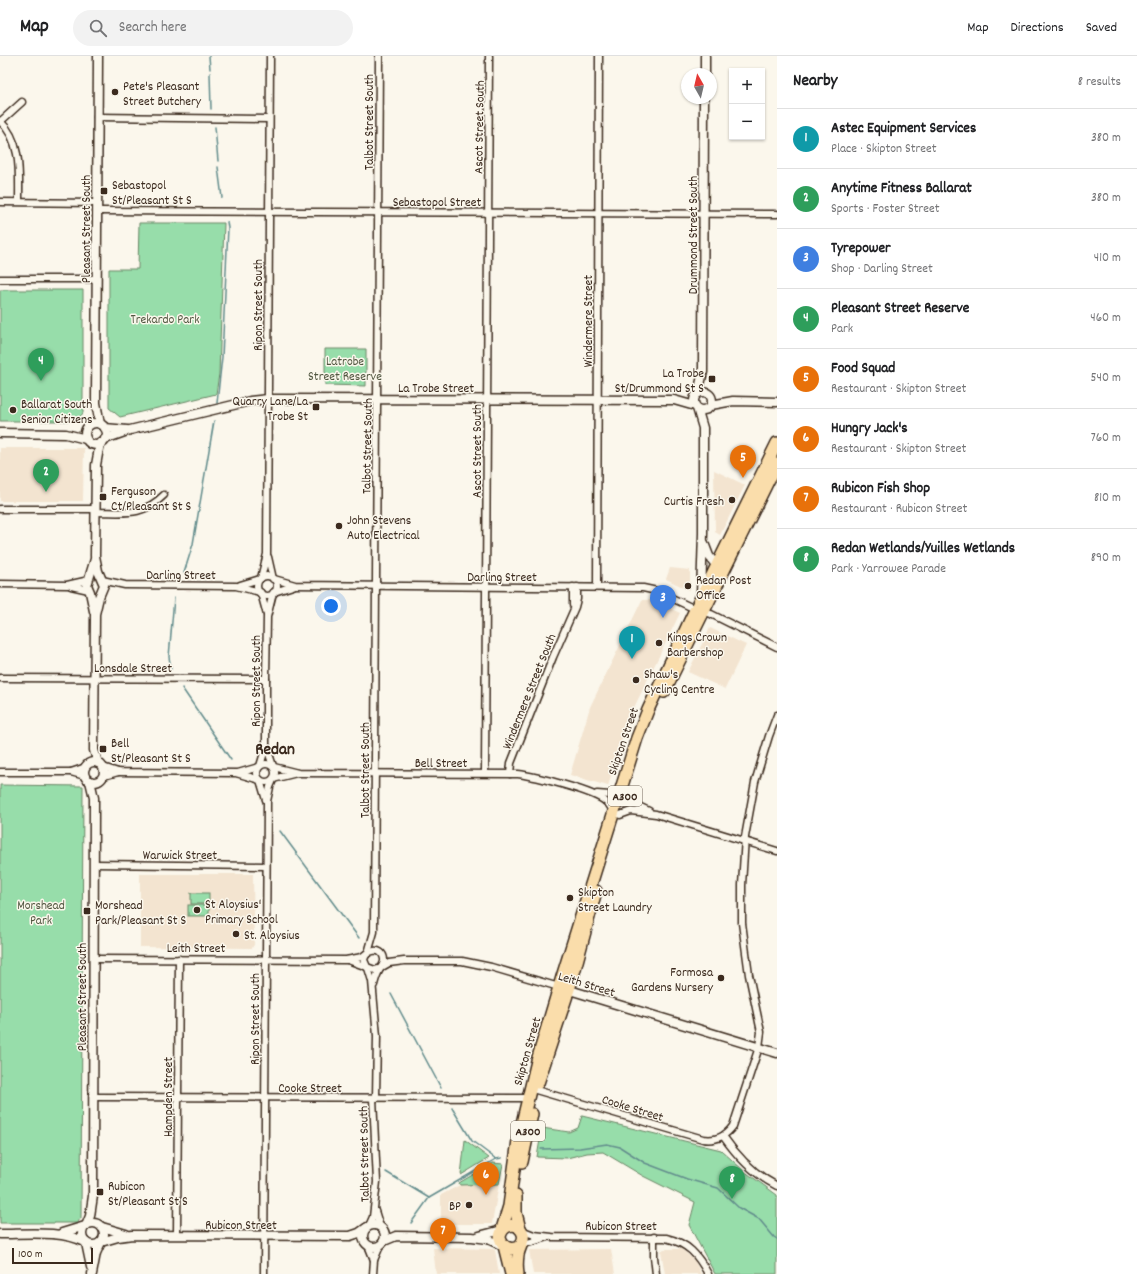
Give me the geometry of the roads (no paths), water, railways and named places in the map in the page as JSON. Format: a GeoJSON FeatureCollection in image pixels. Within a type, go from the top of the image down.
{"type":"FeatureCollection","features":[{"type":"Feature","properties":{"kind":"highway","name":"Skipton Street"},"geometry":{"type":"LineString","coordinates":[[502,1230],[509,1206],[518,1140],[527,1098],[596,894],[616,815],[643,721],[720,569],[777,443]]}},
{"type":"Feature","properties":{"kind":"highway","name":"Skipton Street"},"geometry":{"type":"LineString","coordinates":[[700,610],[701,598],[720,569],[777,463]]}},
{"type":"Feature","properties":{"kind":"highway","name":"Skipton Street"},"geometry":{"type":"LineString","coordinates":[[521,1230],[516,1213],[516,1194],[536,1090],[564,988]]}},
{"type":"Feature","properties":{"kind":"highway"},"geometry":{"type":"LineString","coordinates":[[502,1230],[511,1225],[521,1230]]}},
{"type":"Feature","properties":{"kind":"highway","name":"A300"},"geometry":{"type":"LineString","coordinates":[[502,1230],[500,1238],[504,1246],[510,1274]]}},
{"type":"Feature","properties":{"kind":"highway","name":"A300"},"geometry":{"type":"LineString","coordinates":[[518,1274],[517,1261],[520,1245],[523,1239],[521,1230]]}},
{"type":"Feature","properties":{"kind":"highway"},"geometry":{"type":"LineString","coordinates":[[504,1246],[511,1249],[520,1245]]}},
{"type":"Feature","properties":{"kind":"street","name":"Pleasant Street South"},"geometry":{"type":"LineString","coordinates":[[98,56],[96,403],[103,426]]}},
{"type":"Feature","properties":{"kind":"street","name":"Ripon Street South"},"geometry":{"type":"LineString","coordinates":[[260,579],[267,554],[270,56]]}},
{"type":"Feature","properties":{"kind":"street","name":"Talbot Street South"},"geometry":{"type":"LineString","coordinates":[[379,56],[374,932],[378,949],[381,953]]}},
{"type":"Feature","properties":{"kind":"street","name":"Ascot Street South"},"geometry":{"type":"LineString","coordinates":[[485,773],[489,56]]}},
{"type":"Feature","properties":{"kind":"street","name":"Windermere Street"},"geometry":{"type":"LineString","coordinates":[[597,587],[599,56]]}},
{"type":"Feature","properties":{"kind":"street"},"geometry":{"type":"LineString","coordinates":[[704,68],[705,56]]}},
{"type":"Feature","properties":{"kind":"street"},"geometry":{"type":"LineString","coordinates":[[19,202],[19,165],[16,148],[10,133],[1,121],[22,102]]}},
{"type":"Feature","properties":{"kind":"street","name":"Drummond Street South"},"geometry":{"type":"LineString","coordinates":[[697,394],[703,372],[704,104]]}},
{"type":"Feature","properties":{"kind":"street"},"geometry":{"type":"LineString","coordinates":[[97,117],[269,119]]}},
{"type":"Feature","properties":{"kind":"street","name":"Sebastopol Street"},"geometry":{"type":"LineString","coordinates":[[0,202],[97,207],[269,211],[777,214]]}},
{"type":"Feature","properties":{"kind":"street"},"geometry":{"type":"LineString","coordinates":[[0,279],[96,279]]}},
{"type":"Feature","properties":{"kind":"street","name":"Drummond Street South"},"geometry":{"type":"LineString","coordinates":[[703,372],[710,394]]}},
{"type":"Feature","properties":{"kind":"street"},"geometry":{"type":"LineString","coordinates":[[703,428],[694,400],[697,394],[704,391],[733,401]]}},
{"type":"Feature","properties":{"kind":"street","name":"La Trobe Street"},"geometry":{"type":"LineString","coordinates":[[103,441],[130,430],[244,402],[268,399],[674,400],[697,394]]}},
{"type":"Feature","properties":{"kind":"street"},"geometry":{"type":"LineString","coordinates":[[701,598],[703,533],[703,428],[713,400],[710,394]]}},
{"type":"Feature","properties":{"kind":"street","name":"La Trobe Street"},"geometry":{"type":"LineString","coordinates":[[674,400],[696,407]]}},
{"type":"Feature","properties":{"kind":"street"},"geometry":{"type":"LineString","coordinates":[[696,407],[704,410],[710,406],[733,401],[775,401]]}},
{"type":"Feature","properties":{"kind":"street","name":"Pleasant Street South"},"geometry":{"type":"LineString","coordinates":[[88,426],[96,403]]}},
{"type":"Feature","properties":{"kind":"street"},"geometry":{"type":"LineString","coordinates":[[66,434],[97,423],[103,426],[106,432],[96,465],[95,556],[87,585],[95,614],[94,750],[84,770],[87,779]]}},
{"type":"Feature","properties":{"kind":"street"},"geometry":{"type":"LineString","coordinates":[[88,426],[85,435],[96,465]]}},
{"type":"Feature","properties":{"kind":"street","name":"La Trobe Street"},"geometry":{"type":"LineString","coordinates":[[103,426],[130,430]]}},
{"type":"Feature","properties":{"kind":"street"},"geometry":{"type":"LineString","coordinates":[[0,433],[66,434],[94,444],[103,441]]}},
{"type":"Feature","properties":{"kind":"street"},"geometry":{"type":"LineString","coordinates":[[0,509],[139,511],[153,505],[164,495]]}},
{"type":"Feature","properties":{"kind":"street"},"geometry":{"type":"LineString","coordinates":[[703,533],[707,552],[720,569]]}},
{"type":"Feature","properties":{"kind":"street","name":"Ripon Street South"},"geometry":{"type":"LineString","coordinates":[[267,554],[274,579]]}},
{"type":"Feature","properties":{"kind":"street"},"geometry":{"type":"LineString","coordinates":[[95,556],[104,586],[95,614]]}},
{"type":"Feature","properties":{"kind":"street"},"geometry":{"type":"LineString","coordinates":[[267,576],[274,579],[276,585],[274,592],[267,595],[260,592],[257,586],[260,579],[267,576]]}},
{"type":"Feature","properties":{"kind":"street"},"geometry":{"type":"LineString","coordinates":[[0,584],[67,585],[89,580],[95,577],[102,579]]}},
{"type":"Feature","properties":{"kind":"street","name":"Darling Street"},"geometry":{"type":"LineString","coordinates":[[102,579],[124,585]]}},
{"type":"Feature","properties":{"kind":"street","name":"Darling Street"},"geometry":{"type":"LineString","coordinates":[[236,586],[260,579]]}},
{"type":"Feature","properties":{"kind":"street","name":"Darling Street"},"geometry":{"type":"LineString","coordinates":[[274,579],[295,585],[648,588],[700,610],[777,647]]}},
{"type":"Feature","properties":{"kind":"street"},"geometry":{"type":"LineString","coordinates":[[67,585],[96,594],[102,591]]}},
{"type":"Feature","properties":{"kind":"street","name":"Darling Street"},"geometry":{"type":"LineString","coordinates":[[102,591],[110,587],[124,585],[236,586],[260,592]]}},
{"type":"Feature","properties":{"kind":"street","name":"Darling Street"},"geometry":{"type":"LineString","coordinates":[[274,592],[295,585]]}},
{"type":"Feature","properties":{"kind":"street","name":"Windermere Street South"},"geometry":{"type":"LineString","coordinates":[[510,774],[511,763],[553,657],[576,605],[575,587]]}},
{"type":"Feature","properties":{"kind":"street","name":"Ripon Street South"},"geometry":{"type":"LineString","coordinates":[[260,592],[267,617]]}},
{"type":"Feature","properties":{"kind":"street","name":"Ripon Street South"},"geometry":{"type":"LineString","coordinates":[[260,766],[266,744],[267,617],[274,592]]}},
{"type":"Feature","properties":{"kind":"street","name":"Lonsdale Street"},"geometry":{"type":"LineString","coordinates":[[0,678],[266,679]]}},
{"type":"Feature","properties":{"kind":"street"},"geometry":{"type":"LineString","coordinates":[[777,716],[769,736],[755,782],[744,842],[742,923],[749,975],[761,1032],[759,1047],[735,1123],[723,1136],[748,1166],[777,1186]]}},
{"type":"Feature","properties":{"kind":"street","name":"Ripon Street South"},"geometry":{"type":"LineString","coordinates":[[266,744],[274,767]]}},
{"type":"Feature","properties":{"kind":"street"},"geometry":{"type":"LineString","coordinates":[[94,750],[101,765],[101,779]]}},
{"type":"Feature","properties":{"kind":"street"},"geometry":{"type":"LineString","coordinates":[[0,772],[71,772],[92,762],[118,772],[236,773],[267,782],[273,780],[276,772],[274,767],[267,764],[236,773]]}},
{"type":"Feature","properties":{"kind":"street"},"geometry":{"type":"LineString","coordinates":[[260,766],[257,773],[260,780]]}},
{"type":"Feature","properties":{"kind":"street","name":"Bell Street"},"geometry":{"type":"LineString","coordinates":[[274,767],[298,773],[510,774],[528,776],[582,791],[608,796],[624,791]]}},
{"type":"Feature","properties":{"kind":"street"},"geometry":{"type":"LineString","coordinates":[[71,772],[87,779],[101,779],[118,772]]}},
{"type":"Feature","properties":{"kind":"street","name":"Bell Street"},"geometry":{"type":"LineString","coordinates":[[273,780],[298,773]]}},
{"type":"Feature","properties":{"kind":"street","name":"Pleasant Street South"},"geometry":{"type":"LineString","coordinates":[[87,779],[94,798],[93,1196],[96,1215],[101,1227]]}},
{"type":"Feature","properties":{"kind":"street","name":"Pleasant Street South"},"geometry":{"type":"LineString","coordinates":[[94,798],[101,779]]}},
{"type":"Feature","properties":{"kind":"street","name":"Ripon Street South"},"geometry":{"type":"LineString","coordinates":[[260,780],[267,801]]}},
{"type":"Feature","properties":{"kind":"street","name":"Ripon Street South"},"geometry":{"type":"LineString","coordinates":[[264,1274],[267,801],[273,780]]}},
{"type":"Feature","properties":{"kind":"street","name":"Bell Street"},"geometry":{"type":"LineString","coordinates":[[582,791],[605,800],[616,815]]}},
{"type":"Feature","properties":{"kind":"street"},"geometry":{"type":"LineString","coordinates":[[624,791],[632,803],[656,814],[777,851]]}},
{"type":"Feature","properties":{"kind":"street"},"geometry":{"type":"LineString","coordinates":[[616,815],[631,811],[656,814]]}},
{"type":"Feature","properties":{"kind":"street","name":"Warwick Street"},"geometry":{"type":"LineString","coordinates":[[94,864],[266,866]]}},
{"type":"Feature","properties":{"kind":"street","name":"Talbot Street South"},"geometry":{"type":"LineString","coordinates":[[368,953],[374,932]]}},
{"type":"Feature","properties":{"kind":"street"},"geometry":{"type":"LineString","coordinates":[[374,950],[381,953],[384,960],[381,967],[375,970],[368,968],[364,960],[368,953],[374,950]]}},
{"type":"Feature","properties":{"kind":"street","name":"Leith Street"},"geometry":{"type":"LineString","coordinates":[[94,959],[346,960],[362,957],[368,953]]}},
{"type":"Feature","properties":{"kind":"street","name":"Leith Street"},"geometry":{"type":"LineString","coordinates":[[381,953],[404,961]]}},
{"type":"Feature","properties":{"kind":"street","name":"Hampden Street"},"geometry":{"type":"LineString","coordinates":[[177,1235],[179,959]]}},
{"type":"Feature","properties":{"kind":"street","name":"Leith Street"},"geometry":{"type":"LineString","coordinates":[[346,960],[368,968]]}},
{"type":"Feature","properties":{"kind":"street","name":"Leith Street"},"geometry":{"type":"LineString","coordinates":[[381,967],[389,963],[404,961],[468,962],[564,988],[777,1053]]}},
{"type":"Feature","properties":{"kind":"street","name":"Talbot Street South"},"geometry":{"type":"LineString","coordinates":[[373,991],[377,975],[381,967]]}},
{"type":"Feature","properties":{"kind":"street","name":"Talbot Street South"},"geometry":{"type":"LineString","coordinates":[[368,968],[372,981],[377,1043],[374,1129],[377,1175],[374,1210]]}},
{"type":"Feature","properties":{"kind":"street","name":"Cooke Street"},"geometry":{"type":"LineString","coordinates":[[536,1090],[703,1139],[713,1140],[723,1136]]}},
{"type":"Feature","properties":{"kind":"street","name":"Cooke Street"},"geometry":{"type":"LineString","coordinates":[[93,1096],[527,1098]]}},
{"type":"Feature","properties":{"kind":"street","name":"Pleasant Street South"},"geometry":{"type":"LineString","coordinates":[[85,1226],[90,1213],[93,1196]]}},
{"type":"Feature","properties":{"kind":"street"},"geometry":{"type":"LineString","coordinates":[[374,1210],[373,1217],[363,1236],[374,1260]]}},
{"type":"Feature","properties":{"kind":"street"},"geometry":{"type":"LineString","coordinates":[[374,1210],[385,1235],[374,1260],[374,1274]]}},
{"type":"Feature","properties":{"kind":"street"},"geometry":{"type":"LineString","coordinates":[[54,1235],[71,1232],[85,1226],[93,1223],[101,1227],[104,1234],[96,1253],[92,1274],[86,1243],[82,1234],[85,1226]]}},
{"type":"Feature","properties":{"kind":"street"},"geometry":{"type":"LineString","coordinates":[[367,1227],[374,1225],[396,1236]]}},
{"type":"Feature","properties":{"kind":"street","name":"Rubicon Street"},"geometry":{"type":"LineString","coordinates":[[101,1227],[118,1233],[132,1235],[264,1236],[350,1236],[359,1233],[367,1227]]}},
{"type":"Feature","properties":{"kind":"street"},"geometry":{"type":"LineString","coordinates":[[472,1237],[502,1230]]}},
{"type":"Feature","properties":{"kind":"street","name":"Rubicon Street"},"geometry":{"type":"LineString","coordinates":[[521,1230],[534,1235],[552,1237],[654,1237],[674,1240],[687,1246],[700,1260],[708,1274]]}},
{"type":"Feature","properties":{"kind":"street"},"geometry":{"type":"LineString","coordinates":[[0,1234],[70,1236],[94,1245],[101,1242]]}},
{"type":"Feature","properties":{"kind":"street","name":"Rubicon Street"},"geometry":{"type":"LineString","coordinates":[[101,1242],[132,1235]]}},
{"type":"Feature","properties":{"kind":"street","name":"Rubicon Street"},"geometry":{"type":"LineString","coordinates":[[350,1236],[366,1244]]}},
{"type":"Feature","properties":{"kind":"street"},"geometry":{"type":"LineString","coordinates":[[366,1244],[374,1247],[396,1236],[472,1237],[488,1239],[504,1246]]}},
{"type":"Feature","properties":{"kind":"street","name":"Rubicon Street"},"geometry":{"type":"LineString","coordinates":[[520,1245],[533,1240],[552,1237]]}},
{"type":"Feature","properties":{"kind":"street"},"geometry":{"type":"LineString","coordinates":[[654,1237],[656,1274]]}},
{"type":"Feature","properties":{"kind":"waterway"},"geometry":{"type":"LineString","coordinates":[[209,56],[210,69]]}},
{"type":"Feature","properties":{"kind":"waterway"},"geometry":{"type":"LineString","coordinates":[[210,73],[211,109]]}},
{"type":"Feature","properties":{"kind":"waterway"},"geometry":{"type":"LineString","coordinates":[[215,127],[218,161]]}},
{"type":"Feature","properties":{"kind":"waterway"},"geometry":{"type":"LineString","coordinates":[[218,167],[222,198]]}},
{"type":"Feature","properties":{"kind":"waterway"},"geometry":{"type":"LineString","coordinates":[[217,403],[222,357],[228,228],[227,222]]}},
{"type":"Feature","properties":{"kind":"waterway"},"geometry":{"type":"LineString","coordinates":[[184,573],[193,544],[214,421]]}},
{"type":"Feature","properties":{"kind":"waterway"},"geometry":{"type":"LineString","coordinates":[[171,669],[169,657],[174,598]]}},
{"type":"Feature","properties":{"kind":"waterway"},"geometry":{"type":"LineString","coordinates":[[182,688],[231,760]]}},
{"type":"Feature","properties":{"kind":"waterway"},"geometry":{"type":"LineString","coordinates":[[280,831],[359,938]]}},
{"type":"Feature","properties":{"kind":"waterway"},"geometry":{"type":"LineString","coordinates":[[391,994],[441,1088]]}},
{"type":"Feature","properties":{"kind":"waterway"},"geometry":{"type":"LineString","coordinates":[[452,1108],[472,1141],[496,1159],[502,1158]]}},
{"type":"Feature","properties":{"kind":"waterway"},"geometry":{"type":"LineString","coordinates":[[541,1149],[580,1148],[607,1144],[620,1147],[645,1163],[687,1179],[718,1188],[739,1208],[759,1219],[777,1239]]}},
{"type":"Feature","properties":{"kind":"waterway"},"geometry":{"type":"LineString","coordinates":[[411,1223],[429,1198],[496,1159]]}},
{"type":"Feature","properties":{"kind":"waterway"},"geometry":{"type":"LineString","coordinates":[[386,1172],[429,1198]]}},
{"type":"Feature","properties":{"kind":"place","name":"Pete's Pleasant Street Butchery"},"geometry":{"type":"Point","coordinates":[115,92]}},
{"type":"Feature","properties":{"kind":"place","name":"Sebastopol St/Pleasant St S"},"geometry":{"type":"Point","coordinates":[104,191]}},
{"type":"Feature","properties":{"kind":"place","name":"La Trobe St/Drummond St S"},"geometry":{"type":"Point","coordinates":[712,379]}},
{"type":"Feature","properties":{"kind":"place","name":"Pleasant Street Reserve"},"geometry":{"type":"Point","coordinates":[41,381]}},
{"type":"Feature","properties":{"kind":"place","name":"Quarry Lane/La Trobe St"},"geometry":{"type":"Point","coordinates":[316,407]}},
{"type":"Feature","properties":{"kind":"place","name":"Ballarat South Senior Citizens"},"geometry":{"type":"Point","coordinates":[13,410]}},
{"type":"Feature","properties":{"kind":"place","name":"Food Squad"},"geometry":{"type":"Point","coordinates":[743,478]}},
{"type":"Feature","properties":{"kind":"place","name":"Anytime Fitness Ballarat"},"geometry":{"type":"Point","coordinates":[46,492]}},
{"type":"Feature","properties":{"kind":"place","name":"Ferguson Ct/Pleasant St S"},"geometry":{"type":"Point","coordinates":[103,497]}},
{"type":"Feature","properties":{"kind":"place","name":"Curtis Fresh"},"geometry":{"type":"Point","coordinates":[732,500]}},
{"type":"Feature","properties":{"kind":"place","name":"John Stevens Auto Electrical"},"geometry":{"type":"Point","coordinates":[339,526]}},
{"type":"Feature","properties":{"kind":"place","name":"Redan Post Office"},"geometry":{"type":"Point","coordinates":[688,586]}},
{"type":"Feature","properties":{"kind":"place","name":"Tyrepower"},"geometry":{"type":"Point","coordinates":[663,618]}},
{"type":"Feature","properties":{"kind":"place","name":"Kings Crown Barbershop"},"geometry":{"type":"Point","coordinates":[659,643]}},
{"type":"Feature","properties":{"kind":"place","name":"Astec Equipment Services"},"geometry":{"type":"Point","coordinates":[632,659]}},
{"type":"Feature","properties":{"kind":"place","name":"Shaw's Cycling Centre"},"geometry":{"type":"Point","coordinates":[636,680]}},
{"type":"Feature","properties":{"kind":"place","name":"Bell St/Pleasant St S"},"geometry":{"type":"Point","coordinates":[103,749]}},
{"type":"Feature","properties":{"kind":"place","name":"Skipton Street Laundry"},"geometry":{"type":"Point","coordinates":[570,898]}},
{"type":"Feature","properties":{"kind":"place","name":"St Aloysius' Primary School"},"geometry":{"type":"Point","coordinates":[197,910]}},
{"type":"Feature","properties":{"kind":"place","name":"Morshead Park/Pleasant St S"},"geometry":{"type":"Point","coordinates":[87,911]}},
{"type":"Feature","properties":{"kind":"place","name":"St. Aloysius"},"geometry":{"type":"Point","coordinates":[236,934]}},
{"type":"Feature","properties":{"kind":"place","name":"Formosa Gardens Nursery"},"geometry":{"type":"Point","coordinates":[721,978]}},
{"type":"Feature","properties":{"kind":"place","name":"Rubicon St/Pleasant St S"},"geometry":{"type":"Point","coordinates":[100,1192]}},
{"type":"Feature","properties":{"kind":"place","name":"Hungry Jack's"},"geometry":{"type":"Point","coordinates":[486,1195]}},
{"type":"Feature","properties":{"kind":"place","name":"Redan Wetlands/Yuilles Wetlands"},"geometry":{"type":"Point","coordinates":[732,1199]}},
{"type":"Feature","properties":{"kind":"place","name":"BP"},"geometry":{"type":"Point","coordinates":[469,1205]}},
{"type":"Feature","properties":{"kind":"place","name":"Rubicon Fish Shop"},"geometry":{"type":"Point","coordinates":[443,1251]}},
{"type":"Feature","properties":{"kind":"district","name":"Redan"},"geometry":{"type":"Point","coordinates":[275,748]}},
{"type":"Feature","properties":{"kind":"park label","name":"Trekardo Park"},"geometry":{"type":"Point","coordinates":[165,318]}},
{"type":"Feature","properties":{"kind":"park label","name":"Latrobe Street Reserve"},"geometry":{"type":"Point","coordinates":[345,368]}},
{"type":"Feature","properties":{"kind":"park label","name":"Morshead Park"},"geometry":{"type":"Point","coordinates":[41,912]}}]}
